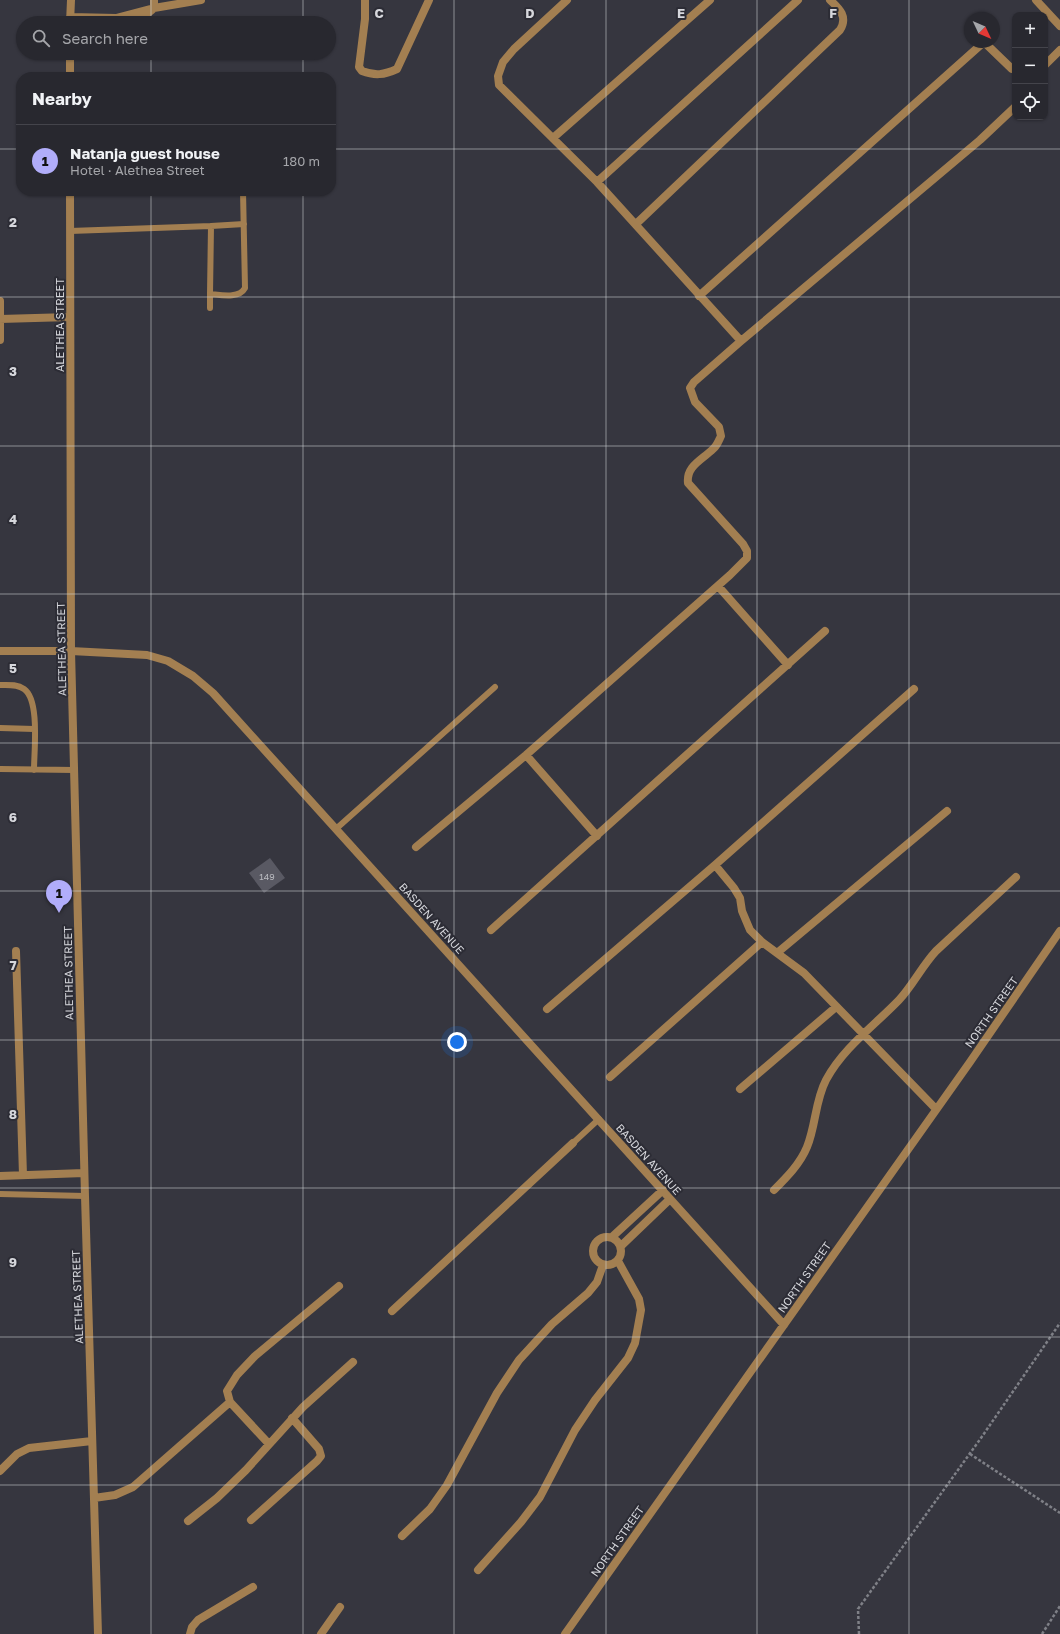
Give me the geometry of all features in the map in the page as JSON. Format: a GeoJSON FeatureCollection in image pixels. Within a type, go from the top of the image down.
{"type":"FeatureCollection","features":[{"type":"Feature","properties":{"kind":"street"},"geometry":{"type":"LineString","coordinates":[[70,0],[70,16]]}},
{"type":"Feature","properties":{"kind":"street"},"geometry":{"type":"LineString","coordinates":[[121,16],[154,4],[201,0]]}},
{"type":"Feature","properties":{"kind":"street"},"geometry":{"type":"LineString","coordinates":[[365,0],[365,19],[359,67],[362,71],[377,75],[386,74],[397,69],[429,0]]}},
{"type":"Feature","properties":{"kind":"street"},"geometry":{"type":"LineString","coordinates":[[567,0],[514,49],[503,62],[498,76],[499,85],[597,182],[740,341]]}},
{"type":"Feature","properties":{"kind":"street"},"geometry":{"type":"LineString","coordinates":[[553,138],[710,0]]}},
{"type":"Feature","properties":{"kind":"street"},"geometry":{"type":"LineString","coordinates":[[597,182],[798,0]]}},
{"type":"Feature","properties":{"kind":"street"},"geometry":{"type":"LineString","coordinates":[[636,224],[840,30],[844,22],[844,18],[839,8],[830,0]]}},
{"type":"Feature","properties":{"kind":"street"},"geometry":{"type":"LineString","coordinates":[[1036,0],[1060,26]]}},
{"type":"Feature","properties":{"kind":"street"},"geometry":{"type":"LineString","coordinates":[[143,16],[154,4]]}},
{"type":"Feature","properties":{"kind":"street"},"geometry":{"type":"LineString","coordinates":[[699,296],[984,42],[1012,69]]}},
{"type":"Feature","properties":{"kind":"street"},"geometry":{"type":"LineString","coordinates":[[1048,61],[1060,50]]}},
{"type":"Feature","properties":{"kind":"street"},"geometry":{"type":"LineString","coordinates":[[70,60],[70,72]]}},
{"type":"Feature","properties":{"kind":"street"},"geometry":{"type":"LineString","coordinates":[[416,847],[526,755],[718,586],[747,558],[747,551],[744,544],[688,482],[687,475],[691,468],[714,448],[721,436],[719,427],[695,402],[690,388],[694,382],[740,341],[980,140],[1012,110]]}},
{"type":"Feature","properties":{"kind":"street","name":"ALETHEA STREET"},"geometry":{"type":"LineString","coordinates":[[70,196],[71,651],[84,1173],[98,1634]]}},
{"type":"Feature","properties":{"kind":"street"},"geometry":{"type":"LineString","coordinates":[[0,301],[0,340]]}},
{"type":"Feature","properties":{"kind":"street"},"geometry":{"type":"LineString","coordinates":[[0,319],[70,316]]}},
{"type":"Feature","properties":{"kind":"street"},"geometry":{"type":"LineString","coordinates":[[718,586],[788,665]]}},
{"type":"Feature","properties":{"kind":"street"},"geometry":{"type":"LineString","coordinates":[[491,930],[826,631]]}},
{"type":"Feature","properties":{"kind":"street","name":"BASDEN AVENUE"},"geometry":{"type":"LineString","coordinates":[[0,651],[71,651],[147,655],[168,661],[193,676],[213,693],[337,828],[784,1325]]}},
{"type":"Feature","properties":{"kind":"street"},"geometry":{"type":"LineString","coordinates":[[547,1009],[715,865],[914,689]]}},
{"type":"Feature","properties":{"kind":"street"},"geometry":{"type":"LineString","coordinates":[[526,755],[597,836]]}},
{"type":"Feature","properties":{"kind":"street"},"geometry":{"type":"LineString","coordinates":[[777,953],[947,811]]}},
{"type":"Feature","properties":{"kind":"street"},"geometry":{"type":"LineString","coordinates":[[715,865],[734,888],[740,898],[742,911],[750,930],[762,942],[804,973],[936,1109]]}},
{"type":"Feature","properties":{"kind":"street"},"geometry":{"type":"LineString","coordinates":[[774,1190],[800,1161],[807,1146],[819,1097],[825,1081],[843,1056],[906,993],[936,951],[1016,877]]}},
{"type":"Feature","properties":{"kind":"street","name":"NORTH STREET"},"geometry":{"type":"LineString","coordinates":[[565,1634],[1060,931]]}},
{"type":"Feature","properties":{"kind":"street"},"geometry":{"type":"LineString","coordinates":[[610,1077],[762,942]]}},
{"type":"Feature","properties":{"kind":"street"},"geometry":{"type":"LineString","coordinates":[[16,951],[23,1175]]}},
{"type":"Feature","properties":{"kind":"street"},"geometry":{"type":"LineString","coordinates":[[740,1089],[836,1006]]}},
{"type":"Feature","properties":{"kind":"street"},"geometry":{"type":"LineString","coordinates":[[392,1311],[573,1144]]}},
{"type":"Feature","properties":{"kind":"street"},"geometry":{"type":"LineString","coordinates":[[0,1176],[84,1173]]}},
{"type":"Feature","properties":{"kind":"street"},"geometry":{"type":"LineString","coordinates":[[612,1237],[663,1190]]}},
{"type":"Feature","properties":{"kind":"street"},"geometry":{"type":"LineString","coordinates":[[620,1246],[670,1199]]}},
{"type":"Feature","properties":{"kind":"street"},"geometry":{"type":"LineString","coordinates":[[603,1237],[612,1237],[620,1246],[621,1254],[618,1261],[611,1265],[603,1265],[597,1261],[593,1255],[593,1247],[597,1241],[603,1237]]}},
{"type":"Feature","properties":{"kind":"street"},"geometry":{"type":"LineString","coordinates":[[478,1570],[522,1522],[540,1498],[575,1430],[628,1358],[635,1343],[641,1310],[639,1299],[618,1261]]}},
{"type":"Feature","properties":{"kind":"street"},"geometry":{"type":"LineString","coordinates":[[402,1536],[430,1509],[447,1485],[497,1393],[519,1360],[552,1324],[588,1293],[597,1282],[603,1265]]}},
{"type":"Feature","properties":{"kind":"street"},"geometry":{"type":"LineString","coordinates":[[269,1444],[230,1402],[227,1391],[237,1375],[255,1356],[339,1286]]}},
{"type":"Feature","properties":{"kind":"street"},"geometry":{"type":"LineString","coordinates":[[188,1521],[217,1498],[246,1470],[303,1406],[353,1362]]}},
{"type":"Feature","properties":{"kind":"street"},"geometry":{"type":"LineString","coordinates":[[94,1498],[116,1495],[133,1487],[230,1402]]}},
{"type":"Feature","properties":{"kind":"street"},"geometry":{"type":"LineString","coordinates":[[251,1520],[321,1456],[319,1449],[292,1418]]}},
{"type":"Feature","properties":{"kind":"street"},"geometry":{"type":"LineString","coordinates":[[0,1471],[17,1454],[29,1448],[92,1441]]}},
{"type":"Feature","properties":{"kind":"street"},"geometry":{"type":"LineString","coordinates":[[190,1634],[192,1627],[198,1620],[253,1587]]}},
{"type":"Feature","properties":{"kind":"street"},"geometry":{"type":"LineString","coordinates":[[321,1634],[340,1607]]}},
{"type":"Feature","properties":{"kind":"lane"},"geometry":{"type":"LineString","coordinates":[[210,294],[238,295],[243,292],[245,288],[244,196]]}},
{"type":"Feature","properties":{"kind":"lane"},"geometry":{"type":"LineString","coordinates":[[70,231],[244,224]]}},
{"type":"Feature","properties":{"kind":"lane"},"geometry":{"type":"LineString","coordinates":[[210,308],[211,226]]}},
{"type":"Feature","properties":{"kind":"lane"},"geometry":{"type":"LineString","coordinates":[[0,685],[20,686],[29,694],[32,701],[34,770]]}},
{"type":"Feature","properties":{"kind":"lane"},"geometry":{"type":"LineString","coordinates":[[337,828],[494,687]]}},
{"type":"Feature","properties":{"kind":"lane"},"geometry":{"type":"LineString","coordinates":[[0,728],[34,729]]}},
{"type":"Feature","properties":{"kind":"lane"},"geometry":{"type":"LineString","coordinates":[[0,769],[74,770]]}},
{"type":"Feature","properties":{"kind":"lane"},"geometry":{"type":"LineString","coordinates":[[573,1144],[599,1119]]}},
{"type":"Feature","properties":{"kind":"lane"},"geometry":{"type":"LineString","coordinates":[[0,1194],[85,1196]]}},
{"type":"Feature","properties":{"kind":"path"},"geometry":{"type":"LineString","coordinates":[[859,1634],[858,1609],[970,1454],[1060,1323]]}},
{"type":"Feature","properties":{"kind":"path"},"geometry":{"type":"LineString","coordinates":[[970,1454],[1060,1513]]}},
{"type":"Feature","properties":{"kind":"path"},"geometry":{"type":"LineString","coordinates":[[1042,1634],[1060,1606]]}},
{"type":"Feature","properties":{"kind":"building"},"geometry":{"type":"Polygon","coordinates":[[[270,858],[285,878],[264,893],[249,873],[270,858]]]}},
{"type":"Feature","properties":{"kind":"place","name":"Natanja guest house"},"geometry":{"type":"Point","coordinates":[59,913]}}]}
